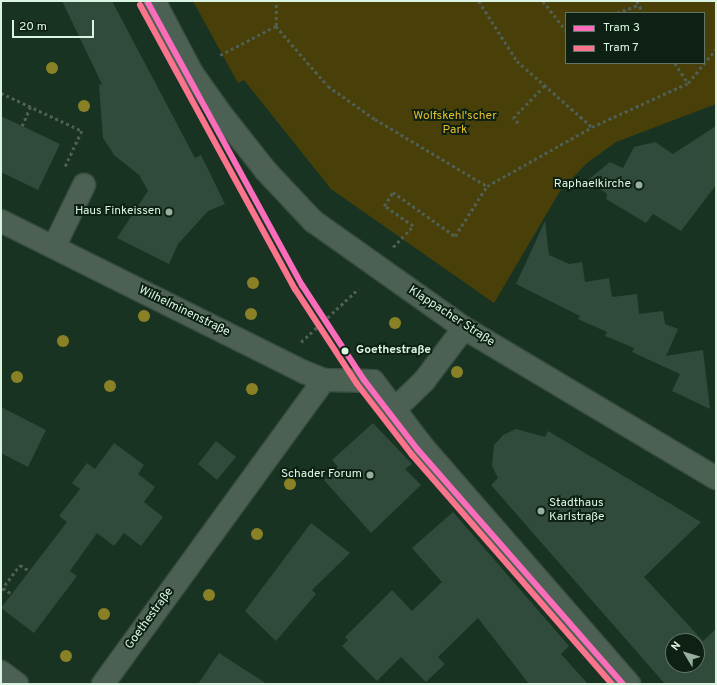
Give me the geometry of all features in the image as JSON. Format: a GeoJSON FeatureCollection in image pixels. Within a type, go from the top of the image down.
{"type":"FeatureCollection","features":[{"type":"Feature","properties":{"kind":"street","name":"Klappacher Straße"},"geometry":{"type":"LineString","coordinates":[[154,1],[192,73],[221,114],[266,171],[314,221],[464,328],[716,478]]}},
{"type":"Feature","properties":{"kind":"street"},"geometry":{"type":"LineString","coordinates":[[54,247],[84,185]]}},
{"type":"Feature","properties":{"kind":"street","name":"Wilhelminenstraße"},"geometry":{"type":"LineString","coordinates":[[1,221],[280,360],[324,380],[373,380],[395,409]]}},
{"type":"Feature","properties":{"kind":"street"},"geometry":{"type":"LineString","coordinates":[[464,328],[424,381],[395,409],[428,453],[629,684]]}},
{"type":"Feature","properties":{"kind":"street","name":"Goethestraße"},"geometry":{"type":"LineString","coordinates":[[103,684],[324,380]]}},
{"type":"Feature","properties":{"kind":"street"},"geometry":{"type":"LineString","coordinates":[[1,672],[17,684]]}},
{"type":"Feature","properties":{"kind":"path"},"geometry":{"type":"LineString","coordinates":[[276,1],[276,26],[328,86],[375,119],[487,186]]}},
{"type":"Feature","properties":{"kind":"path"},"geometry":{"type":"LineString","coordinates":[[479,1],[517,61],[592,127]]}},
{"type":"Feature","properties":{"kind":"path"},"geometry":{"type":"LineString","coordinates":[[543,1],[565,29]]}},
{"type":"Feature","properties":{"kind":"path"},"geometry":{"type":"LineString","coordinates":[[637,1],[642,12]]}},
{"type":"Feature","properties":{"kind":"path"},"geometry":{"type":"LineString","coordinates":[[620,12],[638,5]]}},
{"type":"Feature","properties":{"kind":"path"},"geometry":{"type":"LineString","coordinates":[[220,56],[276,26]]}},
{"type":"Feature","properties":{"kind":"path"},"geometry":{"type":"LineString","coordinates":[[705,62],[716,49]]}},
{"type":"Feature","properties":{"kind":"path"},"geometry":{"type":"LineString","coordinates":[[676,64],[688,83]]}},
{"type":"Feature","properties":{"kind":"path"},"geometry":{"type":"LineString","coordinates":[[392,249],[413,226],[384,206],[393,192],[455,236],[487,186],[592,127],[688,83],[704,64]]}},
{"type":"Feature","properties":{"kind":"path"},"geometry":{"type":"LineString","coordinates":[[518,123],[513,118],[544,85]]}},
{"type":"Feature","properties":{"kind":"path"},"geometry":{"type":"LineString","coordinates":[[1,94],[82,131],[62,173]]}},
{"type":"Feature","properties":{"kind":"path"},"geometry":{"type":"LineString","coordinates":[[22,126],[30,107]]}},
{"type":"Feature","properties":{"kind":"path"},"geometry":{"type":"LineString","coordinates":[[280,360],[358,289]]}},
{"type":"Feature","properties":{"kind":"path"},"geometry":{"type":"LineString","coordinates":[[12,594],[2,589],[20,565],[30,571]]}},
{"type":"Feature","properties":{"kind":"green space","name":"Wolfskehl'scher Park"},"geometry":{"type":"Polygon","coordinates":[[[193,1],[716,1],[716,104],[616,142],[587,163],[560,191],[494,303],[331,189],[244,80],[238,83],[193,1]]]}},
{"type":"Feature","properties":{"kind":"building"},"geometry":{"type":"Polygon","coordinates":[[[62,1],[112,1],[195,158],[201,155],[225,204],[208,211],[178,244],[169,264],[117,238],[148,191],[139,175],[114,155],[103,138],[99,85],[102,84],[62,1]]]}},
{"type":"Feature","properties":{"kind":"building"},"geometry":{"type":"Polygon","coordinates":[[[1,116],[60,144],[38,190],[1,172],[1,116]]]}},
{"type":"Feature","properties":{"kind":"building"},"geometry":{"type":"Polygon","coordinates":[[[716,126],[716,185],[681,231],[653,214],[646,223],[606,199],[607,194],[588,180],[610,162],[623,168],[634,147],[655,142],[673,154],[716,126]]]}},
{"type":"Feature","properties":{"kind":"building"},"geometry":{"type":"Polygon","coordinates":[[[545,221],[549,255],[569,264],[582,262],[585,282],[609,278],[612,297],[637,294],[639,314],[663,311],[665,324],[678,329],[666,356],[703,350],[710,409],[672,391],[680,374],[632,352],[634,348],[605,336],[607,332],[578,319],[580,316],[516,284],[545,221]]]}},
{"type":"Feature","properties":{"kind":"building"},"geometry":{"type":"Polygon","coordinates":[[[1,407],[46,430],[28,467],[1,453],[1,407]]]}},
{"type":"Feature","properties":{"kind":"building","name":"Schader Forum"},"geometry":{"type":"Polygon","coordinates":[[[373,423],[412,464],[405,469],[421,485],[371,533],[324,480],[338,467],[332,460],[373,423]]]}},
{"type":"Feature","properties":{"kind":"building"},"geometry":{"type":"Polygon","coordinates":[[[516,429],[545,437],[548,431],[701,522],[644,577],[696,633],[665,633],[665,673],[705,673],[705,639],[716,629],[716,684],[665,684],[491,485],[498,478],[492,466],[494,445],[503,435],[516,429]]]}},
{"type":"Feature","properties":{"kind":"building"},"geometry":{"type":"Polygon","coordinates":[[[216,441],[236,457],[217,480],[198,464],[216,441]]]}},
{"type":"Feature","properties":{"kind":"building"},"geometry":{"type":"Polygon","coordinates":[[[114,443],[144,465],[138,474],[155,487],[144,502],[163,517],[141,546],[124,533],[114,546],[97,533],[70,571],[77,576],[34,633],[1,608],[67,522],[59,516],[80,489],[72,483],[87,463],[95,469],[114,443]]]}},
{"type":"Feature","properties":{"kind":"building"},"geometry":{"type":"Polygon","coordinates":[[[453,512],[569,646],[561,654],[588,684],[529,684],[478,618],[438,657],[445,664],[426,682],[401,657],[377,681],[342,646],[348,640],[345,637],[392,590],[412,611],[442,582],[412,548],[453,512]]]}},
{"type":"Feature","properties":{"kind":"building"},"geometry":{"type":"Polygon","coordinates":[[[311,523],[350,553],[312,590],[316,594],[276,641],[245,611],[311,523]]]}},
{"type":"Feature","properties":{"kind":"building"},"geometry":{"type":"Polygon","coordinates":[[[219,653],[267,684],[198,684],[219,653]]]}},
{"type":"Feature","properties":{"kind":"tram line","name":"3"},"geometry":{"type":"LineString","coordinates":[[147,1],[302,285],[364,380],[418,450],[623,684]]}},
{"type":"Feature","properties":{"kind":"tram line","name":"7"},"geometry":{"type":"LineString","coordinates":[[140,5],[295,289],[357,384],[412,455],[612,684]]}},
{"type":"Feature","properties":{"kind":"place","name":"Raphaelkirche"},"geometry":{"type":"Point","coordinates":[639,185]}},
{"type":"Feature","properties":{"kind":"place","name":"Haus Finkeissen"},"geometry":{"type":"Point","coordinates":[169,212]}},
{"type":"Feature","properties":{"kind":"place","name":"Goethestraße"},"geometry":{"type":"Point","coordinates":[345,351]}},
{"type":"Feature","properties":{"kind":"place","name":"Schader Forum"},"geometry":{"type":"Point","coordinates":[370,475]}},
{"type":"Feature","properties":{"kind":"place","name":"Stadthaus Karlstraße"},"geometry":{"type":"Point","coordinates":[541,511]}}]}
